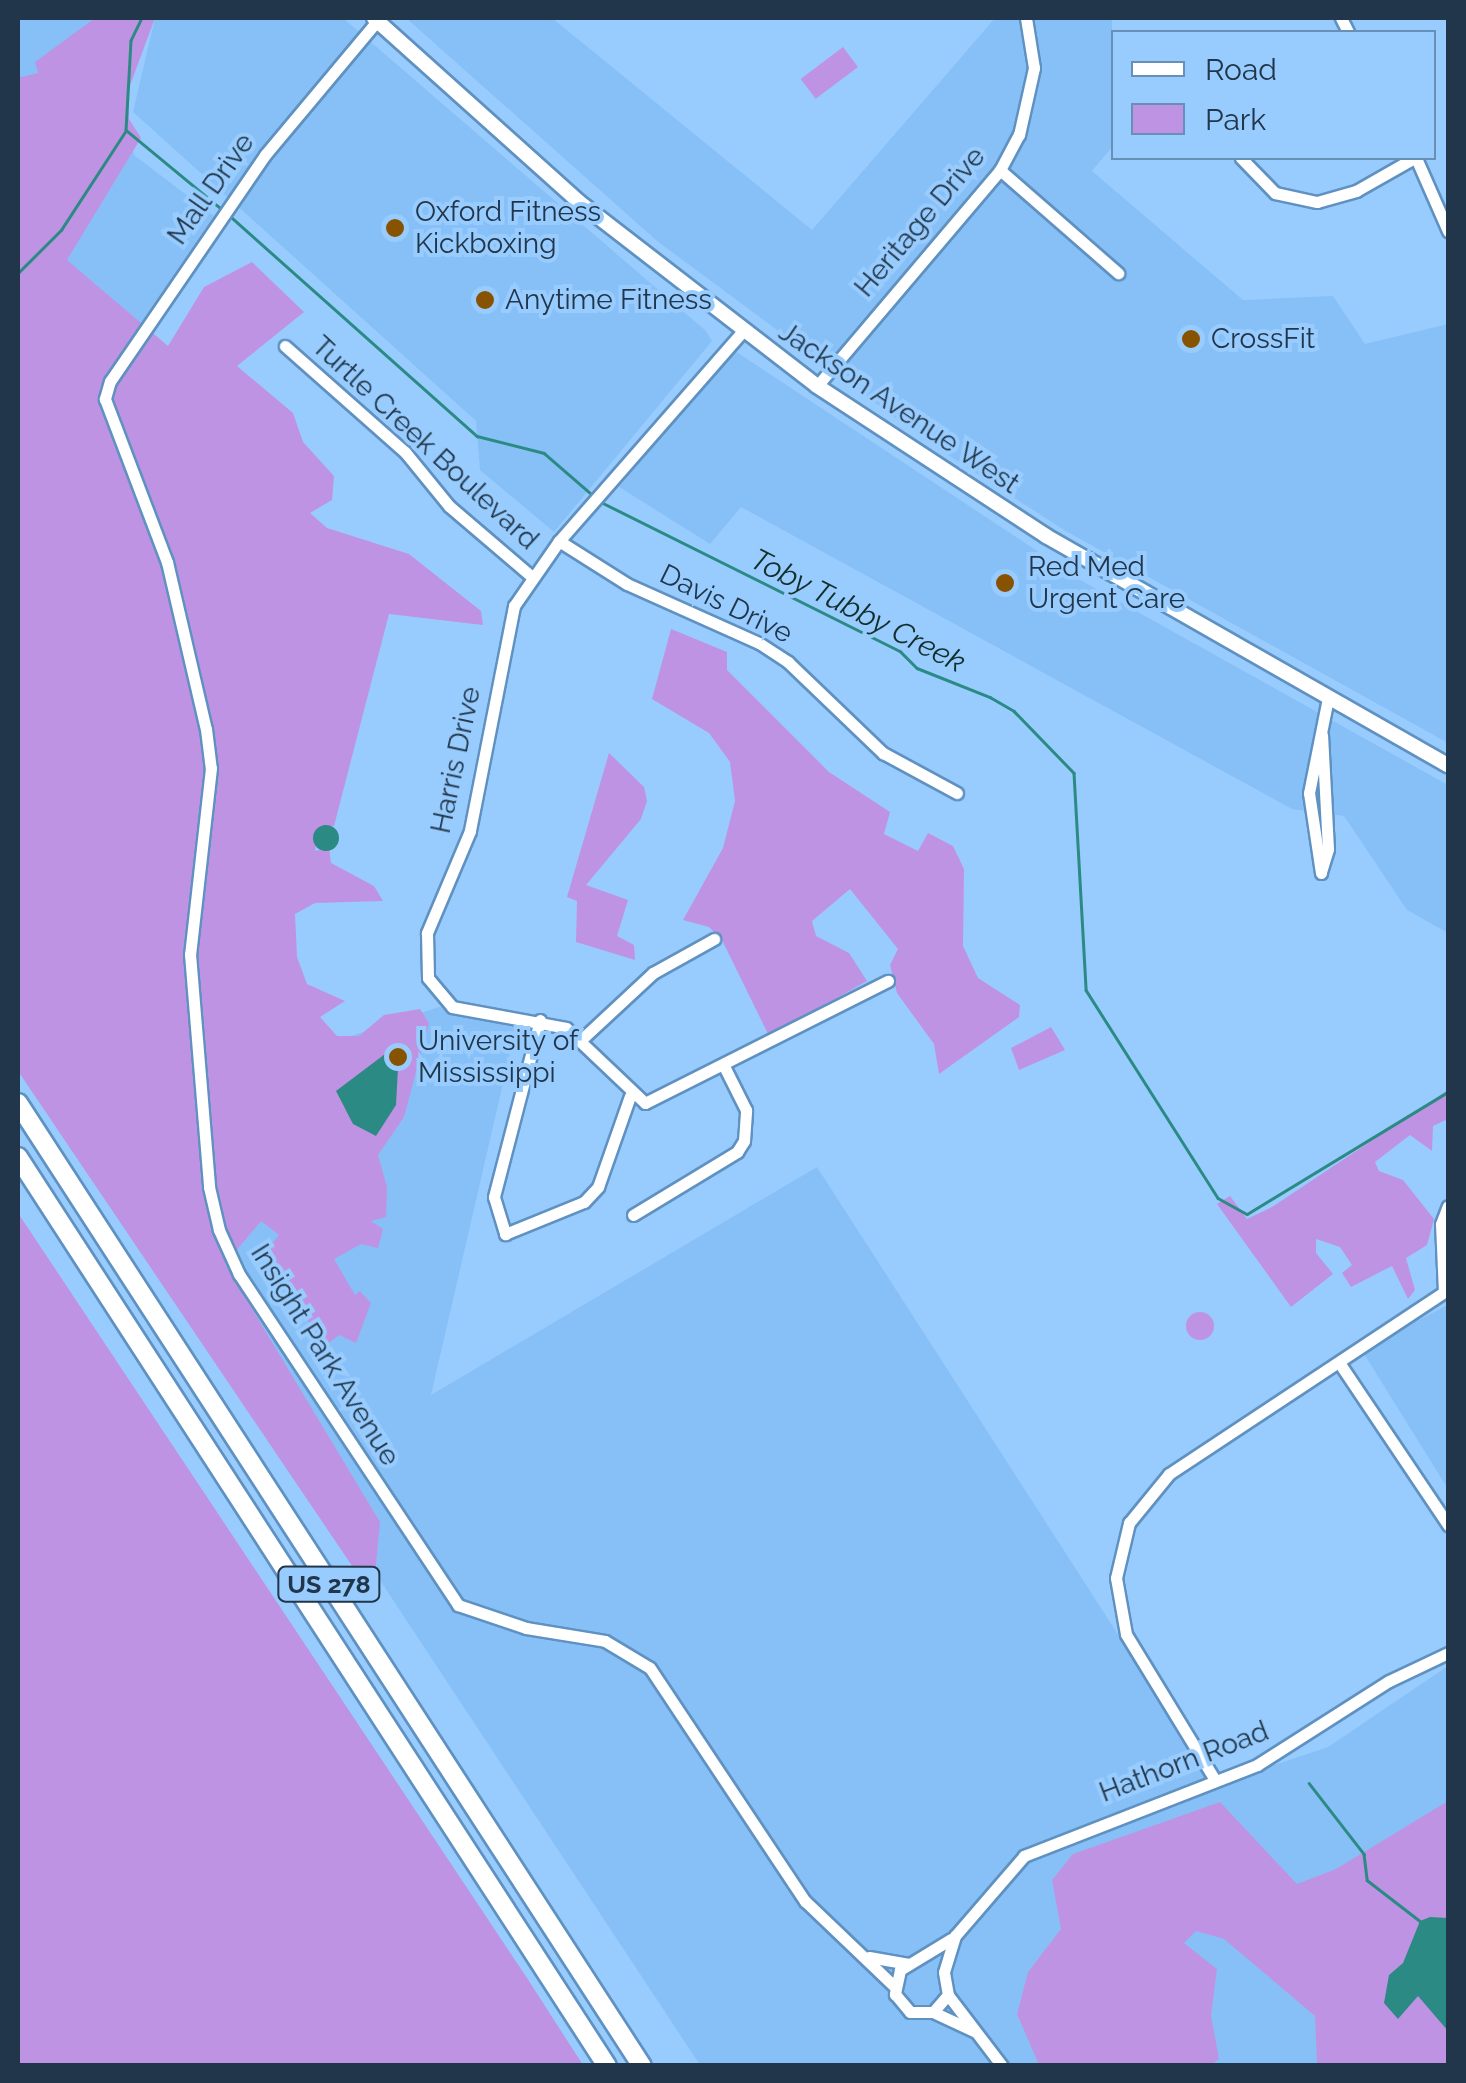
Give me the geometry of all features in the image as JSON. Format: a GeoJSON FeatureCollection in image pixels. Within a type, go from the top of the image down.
{"type":"FeatureCollection","features":[{"type":"Feature","properties":{"kind":"highway","name":"US 278"},"geometry":{"type":"LineString","coordinates":[[18,1102],[642,2066]]}},
{"type":"Feature","properties":{"kind":"highway","name":"US 278"},"geometry":{"type":"LineString","coordinates":[[18,1157],[607,2066]]}},
{"type":"Feature","properties":{"kind":"main road","name":"Jackson Avenue West"},"geometry":{"type":"LineString","coordinates":[[376,19],[532,162],[742,332],[817,386],[1046,536],[1448,765]]}},
{"type":"Feature","properties":{"kind":"street","name":"Heritage Drive"},"geometry":{"type":"LineString","coordinates":[[817,386],[1000,170],[1032,100],[1026,18]]}},
{"type":"Feature","properties":{"kind":"street","name":"Mall Drive"},"geometry":{"type":"LineString","coordinates":[[105,399],[219,220],[376,19]]}},
{"type":"Feature","properties":{"kind":"street"},"geometry":{"type":"LineString","coordinates":[[1243,160],[1276,193],[1317,202],[1356,192],[1412,160]]}},
{"type":"Feature","properties":{"kind":"street"},"geometry":{"type":"LineString","coordinates":[[1416,160],[1448,231]]}},
{"type":"Feature","properties":{"kind":"street"},"geometry":{"type":"LineString","coordinates":[[1000,170],[1118,273]]}},
{"type":"Feature","properties":{"kind":"street","name":"Harris Drive"},"geometry":{"type":"LineString","coordinates":[[630,1096],[583,1038],[540,1020],[452,1007],[434,990],[426,964],[427,933],[470,831],[514,606],[559,541],[742,332]]}},
{"type":"Feature","properties":{"kind":"street","name":"Turtle Creek Boulevard"},"geometry":{"type":"LineString","coordinates":[[285,346],[405,452],[449,506],[532,576]]}},
{"type":"Feature","properties":{"kind":"street","name":"Insight Park Avenue"},"geometry":{"type":"LineString","coordinates":[[105,399],[167,562],[206,729],[211,768],[190,954],[209,1187],[239,1274],[458,1605],[512,1624],[605,1641],[650,1668],[805,1901],[894,1986]]}},
{"type":"Feature","properties":{"kind":"street","name":"Davis Drive"},"geometry":{"type":"LineString","coordinates":[[559,541],[627,584],[759,643],[788,662],[883,752],[957,793]]}},
{"type":"Feature","properties":{"kind":"street"},"geometry":{"type":"LineString","coordinates":[[1322,735],[1328,849],[1321,873],[1309,793],[1328,698]]}},
{"type":"Feature","properties":{"kind":"street"},"geometry":{"type":"LineString","coordinates":[[583,1038],[652,973],[714,939]]}},
{"type":"Feature","properties":{"kind":"street"},"geometry":{"type":"LineString","coordinates":[[540,1020],[494,1197],[504,1234],[584,1202],[598,1187],[630,1096],[650,1103],[888,981]]}},
{"type":"Feature","properties":{"kind":"street"},"geometry":{"type":"LineString","coordinates":[[634,1215],[736,1152],[744,1141],[746,1110],[724,1066]]}},
{"type":"Feature","properties":{"kind":"street"},"geometry":{"type":"LineString","coordinates":[[1216,1780],[1126,1634],[1116,1578],[1120,1547],[1145,1496],[1169,1474],[1446,1290],[1441,1224],[1448,1206]]}},
{"type":"Feature","properties":{"kind":"street"},"geometry":{"type":"LineString","coordinates":[[1340,1364],[1448,1525]]}},
{"type":"Feature","properties":{"kind":"street","name":"Hathorn Road"},"geometry":{"type":"LineString","coordinates":[[907,1964],[923,1960],[954,1936],[1006,1871],[1038,1847],[1216,1780],[1297,1743],[1389,1681],[1448,1654]]}},
{"type":"Feature","properties":{"kind":"street","name":"Hathorn Road"},"geometry":{"type":"LineString","coordinates":[[954,1936],[944,1972],[948,1995],[1002,2066]]}},
{"type":"Feature","properties":{"kind":"street"},"geometry":{"type":"LineString","coordinates":[[865,1956],[907,1964],[894,1986]]}},
{"type":"Feature","properties":{"kind":"street"},"geometry":{"type":"LineString","coordinates":[[923,1960],[944,1972]]}},
{"type":"Feature","properties":{"kind":"street","name":"Hathorn Road"},"geometry":{"type":"LineString","coordinates":[[894,1986],[904,2008],[933,2012],[974,2031]]}},
{"type":"Feature","properties":{"kind":"street"},"geometry":{"type":"LineString","coordinates":[[933,2012],[948,1995]]}},
{"type":"Feature","properties":{"kind":"shaded area","name":"University of Mississippi"},"geometry":{"type":"Polygon","coordinates":[[[18,18],[102,18],[134,155],[214,216],[110,368],[212,1082],[439,1007],[517,1023],[431,1395],[817,1167],[1215,1785],[1328,1747],[1448,1666],[1448,2065],[700,2065],[18,1032],[18,18]]]}},
{"type":"Feature","properties":{"kind":"shaded area"},"geometry":{"type":"Polygon","coordinates":[[[155,18],[343,18],[706,331],[712,341],[554,532],[480,470],[476,421],[133,112],[155,18]]]}},
{"type":"Feature","properties":{"kind":"shaded area"},"geometry":{"type":"Polygon","coordinates":[[[406,18],[552,18],[812,230],[995,18],[1112,18],[1111,148],[1092,171],[1243,300],[1333,296],[1365,344],[1448,324],[1448,743],[1064,530],[928,442],[657,241],[406,18]]]}},
{"type":"Feature","properties":{"kind":"shaded area"},"geometry":{"type":"Polygon","coordinates":[[[735,351],[1084,582],[1448,785],[1448,933],[1407,910],[1344,816],[1292,809],[741,507],[710,544],[619,487],[735,351]]]}},
{"type":"Feature","properties":{"kind":"shaded area"},"geometry":{"type":"Polygon","coordinates":[[[326,825],[335,829],[339,838],[335,847],[326,851],[317,847],[313,838],[317,829],[326,825]]]}},
{"type":"Feature","properties":{"kind":"shaded area"},"geometry":{"type":"Polygon","coordinates":[[[389,1051],[398,1068],[396,1105],[376,1136],[353,1124],[336,1091],[389,1051]]]}},
{"type":"Feature","properties":{"kind":"shaded area"},"geometry":{"type":"Polygon","coordinates":[[[1448,1305],[1448,1489],[1361,1349],[1448,1305]]]}},
{"type":"Feature","properties":{"kind":"shaded area"},"geometry":{"type":"Polygon","coordinates":[[[1448,1918],[1448,2031],[1418,1996],[1398,2019],[1384,2003],[1389,1975],[1403,1963],[1420,1921],[1448,1918]]]}},
{"type":"Feature","properties":{"kind":"green space"},"geometry":{"type":"Polygon","coordinates":[[[95,18],[155,18],[128,91],[129,119],[141,138],[67,260],[168,346],[204,287],[252,262],[304,312],[237,366],[293,413],[303,442],[334,476],[332,500],[310,513],[327,528],[409,554],[481,611],[483,625],[389,614],[334,826],[320,828],[315,851],[329,847],[331,863],[374,886],[383,901],[315,903],[295,914],[297,957],[307,984],[345,1001],[320,1017],[337,1036],[359,1036],[384,1015],[420,1009],[429,1023],[404,1117],[378,1155],[387,1187],[386,1217],[371,1221],[383,1229],[378,1248],[361,1244],[334,1259],[355,1295],[360,1291],[371,1303],[356,1343],[339,1335],[324,1347],[265,1252],[279,1235],[261,1221],[225,1264],[380,1522],[373,1597],[18,1071],[18,78],[38,73],[35,62],[95,18]]]}},
{"type":"Feature","properties":{"kind":"green space"},"geometry":{"type":"Polygon","coordinates":[[[843,47],[858,67],[816,99],[801,79],[843,47]]]}},
{"type":"Feature","properties":{"kind":"green space"},"geometry":{"type":"Polygon","coordinates":[[[671,629],[727,652],[727,670],[829,772],[890,812],[884,834],[918,851],[928,833],[953,846],[964,869],[963,946],[978,978],[1020,1005],[1019,1017],[939,1074],[934,1044],[897,993],[890,965],[898,949],[850,889],[812,921],[816,936],[849,953],[867,981],[769,1036],[722,940],[709,927],[683,920],[723,848],[735,801],[730,762],[709,733],[652,699],[671,629]]]}},
{"type":"Feature","properties":{"kind":"green space"},"geometry":{"type":"Polygon","coordinates":[[[609,753],[644,787],[647,801],[641,819],[586,885],[628,900],[617,936],[634,945],[635,960],[576,942],[577,901],[567,897],[609,753]]]}},
{"type":"Feature","properties":{"kind":"green space"},"geometry":{"type":"Polygon","coordinates":[[[1051,1027],[1065,1050],[1019,1070],[1011,1048],[1051,1027]]]}},
{"type":"Feature","properties":{"kind":"green space"},"geometry":{"type":"Polygon","coordinates":[[[1448,1090],[1448,1119],[1433,1126],[1432,1151],[1410,1135],[1375,1162],[1379,1171],[1403,1180],[1434,1219],[1427,1245],[1406,1258],[1415,1290],[1408,1299],[1392,1266],[1351,1287],[1342,1273],[1352,1265],[1340,1247],[1316,1239],[1316,1253],[1333,1274],[1291,1307],[1217,1204],[1230,1196],[1247,1219],[1272,1207],[1448,1090]]]}},
{"type":"Feature","properties":{"kind":"green space"},"geometry":{"type":"Polygon","coordinates":[[[18,1213],[527,1978],[583,2065],[18,2065],[18,1213]]]}},
{"type":"Feature","properties":{"kind":"green space"},"geometry":{"type":"Polygon","coordinates":[[[1200,1312],[1210,1316],[1214,1326],[1210,1336],[1200,1340],[1190,1336],[1186,1326],[1190,1316],[1200,1312]]]}},
{"type":"Feature","properties":{"kind":"green space"},"geometry":{"type":"Polygon","coordinates":[[[1448,1801],[1448,2065],[1317,2065],[1315,2016],[1224,1939],[1196,1931],[1184,1943],[1217,1969],[1211,2016],[1219,2059],[1211,2065],[1039,2065],[1017,2014],[1028,1972],[1061,1929],[1052,1880],[1073,1854],[1220,1802],[1297,1884],[1336,1869],[1448,1801]]]}},
{"type":"Feature","properties":{"kind":"waterway","name":"Toby Tubby Creek"},"geometry":{"type":"LineString","coordinates":[[142,18],[131,41],[126,130],[224,211]]}},
{"type":"Feature","properties":{"kind":"waterway"},"geometry":{"type":"LineString","coordinates":[[18,273],[61,230],[125,132]]}},
{"type":"Feature","properties":{"kind":"waterway","name":"Toby Tubby Creek"},"geometry":{"type":"LineString","coordinates":[[230,216],[477,436],[544,453],[595,497]]}},
{"type":"Feature","properties":{"kind":"waterway","name":"Toby Tubby Creek"},"geometry":{"type":"LineString","coordinates":[[601,502],[900,651],[917,668],[990,697],[1014,711],[1074,773],[1086,990],[1218,1198],[1247,1214],[1448,1092]]}},
{"type":"Feature","properties":{"kind":"waterway"},"geometry":{"type":"LineString","coordinates":[[1309,1783],[1364,1854],[1367,1880],[1420,1921]]}},
{"type":"Feature","properties":{"kind":"place","name":"Oxford Fitness Kickboxing"},"geometry":{"type":"Point","coordinates":[395,228]}},
{"type":"Feature","properties":{"kind":"place","name":"Anytime Fitness"},"geometry":{"type":"Point","coordinates":[485,300]}},
{"type":"Feature","properties":{"kind":"place","name":"CrossFit"},"geometry":{"type":"Point","coordinates":[1191,339]}},
{"type":"Feature","properties":{"kind":"place","name":"Red Med Urgent Care"},"geometry":{"type":"Point","coordinates":[1005,583]}},
{"type":"Feature","properties":{"kind":"place","name":"University of Mississippi"},"geometry":{"type":"Point","coordinates":[398,1057]}}]}
